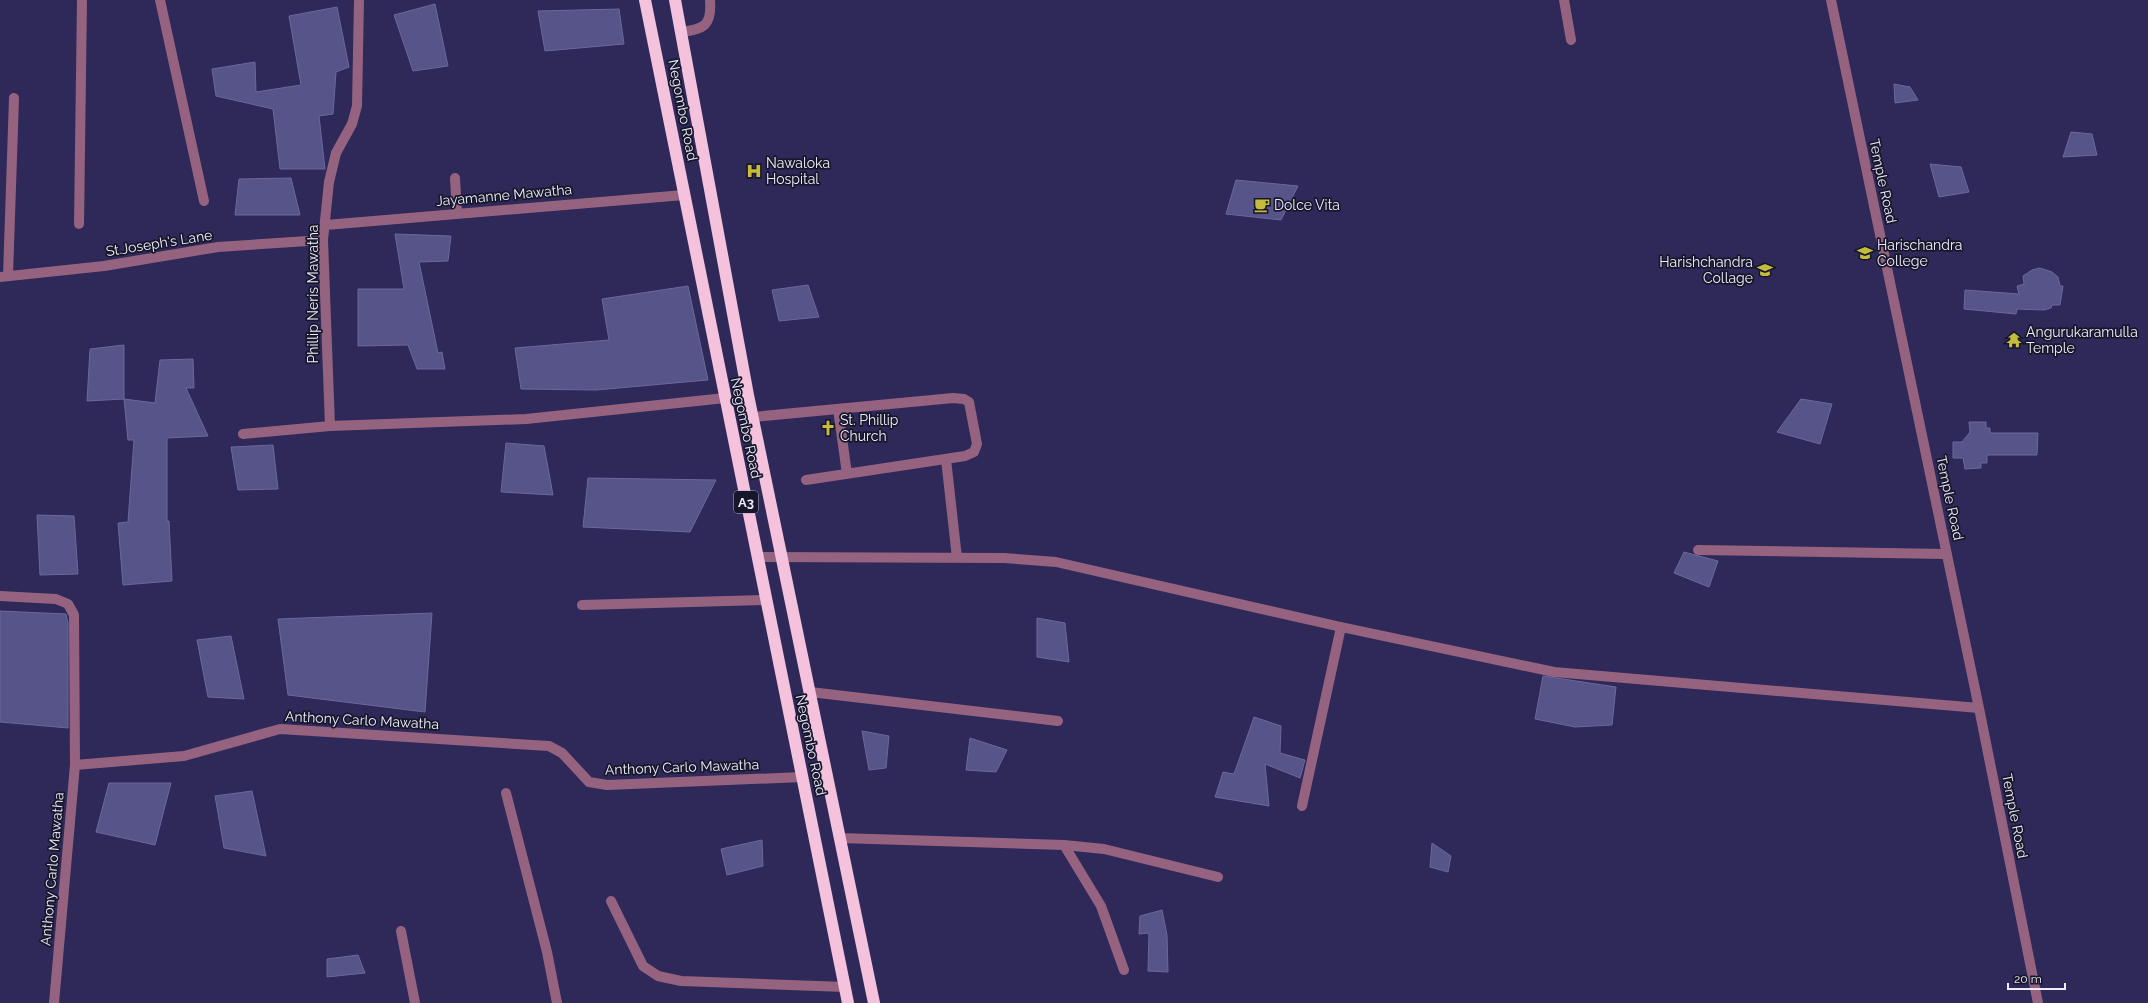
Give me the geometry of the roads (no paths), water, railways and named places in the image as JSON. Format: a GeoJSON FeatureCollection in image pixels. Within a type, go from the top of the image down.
{"type":"FeatureCollection","features":[{"type":"Feature","properties":{"kind":"highway","name":"Negombo Road"},"geometry":{"type":"LineString","coordinates":[[645,0],[848,1003]]}},
{"type":"Feature","properties":{"kind":"highway","name":"Negombo Road"},"geometry":{"type":"LineString","coordinates":[[675,0],[753,417],[783,556],[839,838],[874,1003]]}},
{"type":"Feature","properties":{"kind":"street"},"geometry":{"type":"LineString","coordinates":[[79,224],[82,0]]}},
{"type":"Feature","properties":{"kind":"street"},"geometry":{"type":"LineString","coordinates":[[160,0],[204,201]]}},
{"type":"Feature","properties":{"kind":"street","name":"Phillip Neris Mawatha"},"geometry":{"type":"LineString","coordinates":[[330,426],[324,240],[329,182],[336,154],[352,124],[357,106],[358,0]]}},
{"type":"Feature","properties":{"kind":"street"},"geometry":{"type":"LineString","coordinates":[[681,32],[698,30],[706,25],[709,19],[710,0]]}},
{"type":"Feature","properties":{"kind":"street"},"geometry":{"type":"LineString","coordinates":[[1564,0],[1571,40]]}},
{"type":"Feature","properties":{"kind":"street","name":"Temple Road"},"geometry":{"type":"LineString","coordinates":[[1831,0],[1979,708],[2038,1003]]}},
{"type":"Feature","properties":{"kind":"street"},"geometry":{"type":"LineString","coordinates":[[4,277],[14,98]]}},
{"type":"Feature","properties":{"kind":"street"},"geometry":{"type":"LineString","coordinates":[[455,178],[457,213]]}},
{"type":"Feature","properties":{"kind":"street","name":"Jayamanne Mawatha"},"geometry":{"type":"LineString","coordinates":[[326,225],[684,195]]}},
{"type":"Feature","properties":{"kind":"street","name":"St.Joseph's Lane"},"geometry":{"type":"LineString","coordinates":[[4,277],[104,266],[218,247],[324,240]]}},
{"type":"Feature","properties":{"kind":"street"},"geometry":{"type":"LineString","coordinates":[[243,434],[330,426],[526,419],[725,398]]}},
{"type":"Feature","properties":{"kind":"street"},"geometry":{"type":"LineString","coordinates":[[753,417],[964,399],[969,402],[977,444],[974,452],[965,456],[806,480]]}},
{"type":"Feature","properties":{"kind":"street"},"geometry":{"type":"LineString","coordinates":[[838,409],[847,474]]}},
{"type":"Feature","properties":{"kind":"street"},"geometry":{"type":"LineString","coordinates":[[946,459],[957,558]]}},
{"type":"Feature","properties":{"kind":"street"},"geometry":{"type":"LineString","coordinates":[[1698,550],[1947,554]]}},
{"type":"Feature","properties":{"kind":"street"},"geometry":{"type":"LineString","coordinates":[[758,557],[1004,558],[1056,562],[1341,627],[1554,672],[1979,708]]}},
{"type":"Feature","properties":{"kind":"street"},"geometry":{"type":"LineString","coordinates":[[0,596],[56,599],[68,604],[74,615],[75,765]]}},
{"type":"Feature","properties":{"kind":"street"},"geometry":{"type":"LineString","coordinates":[[582,605],[766,600]]}},
{"type":"Feature","properties":{"kind":"street"},"geometry":{"type":"LineString","coordinates":[[1302,806],[1341,627]]}},
{"type":"Feature","properties":{"kind":"street"},"geometry":{"type":"LineString","coordinates":[[810,692],[1058,721]]}},
{"type":"Feature","properties":{"kind":"street","name":"Anthony Carlo Mawatha"},"geometry":{"type":"LineString","coordinates":[[54,1003],[75,765],[184,756],[280,728],[549,746],[562,753],[590,782],[607,785],[803,777]]}},
{"type":"Feature","properties":{"kind":"street"},"geometry":{"type":"LineString","coordinates":[[506,793],[547,952],[557,1003]]}},
{"type":"Feature","properties":{"kind":"street"},"geometry":{"type":"LineString","coordinates":[[839,838],[1064,845],[1104,849],[1218,877]]}},
{"type":"Feature","properties":{"kind":"street"},"geometry":{"type":"LineString","coordinates":[[1064,845],[1101,906],[1124,970]]}},
{"type":"Feature","properties":{"kind":"street"},"geometry":{"type":"LineString","coordinates":[[611,901],[643,966],[658,976],[681,981],[845,987]]}},
{"type":"Feature","properties":{"kind":"street"},"geometry":{"type":"LineString","coordinates":[[401,930],[415,1003]]}},
{"type":"Feature","properties":{"kind":"place","name":"Nawaloka Hospital"},"geometry":{"type":"Point","coordinates":[754,171]}},
{"type":"Feature","properties":{"kind":"place","name":"Dolce Vita"},"geometry":{"type":"Point","coordinates":[1262,205]}},
{"type":"Feature","properties":{"kind":"place","name":"Harischandra College"},"geometry":{"type":"Point","coordinates":[1865,253]}},
{"type":"Feature","properties":{"kind":"place","name":"Harishchandra Collage"},"geometry":{"type":"Point","coordinates":[1765,270]}},
{"type":"Feature","properties":{"kind":"place","name":"Angurukaramulla Temple"},"geometry":{"type":"Point","coordinates":[2014,340]}},
{"type":"Feature","properties":{"kind":"place","name":"St. Phillip Church"},"geometry":{"type":"Point","coordinates":[828,428]}}]}
